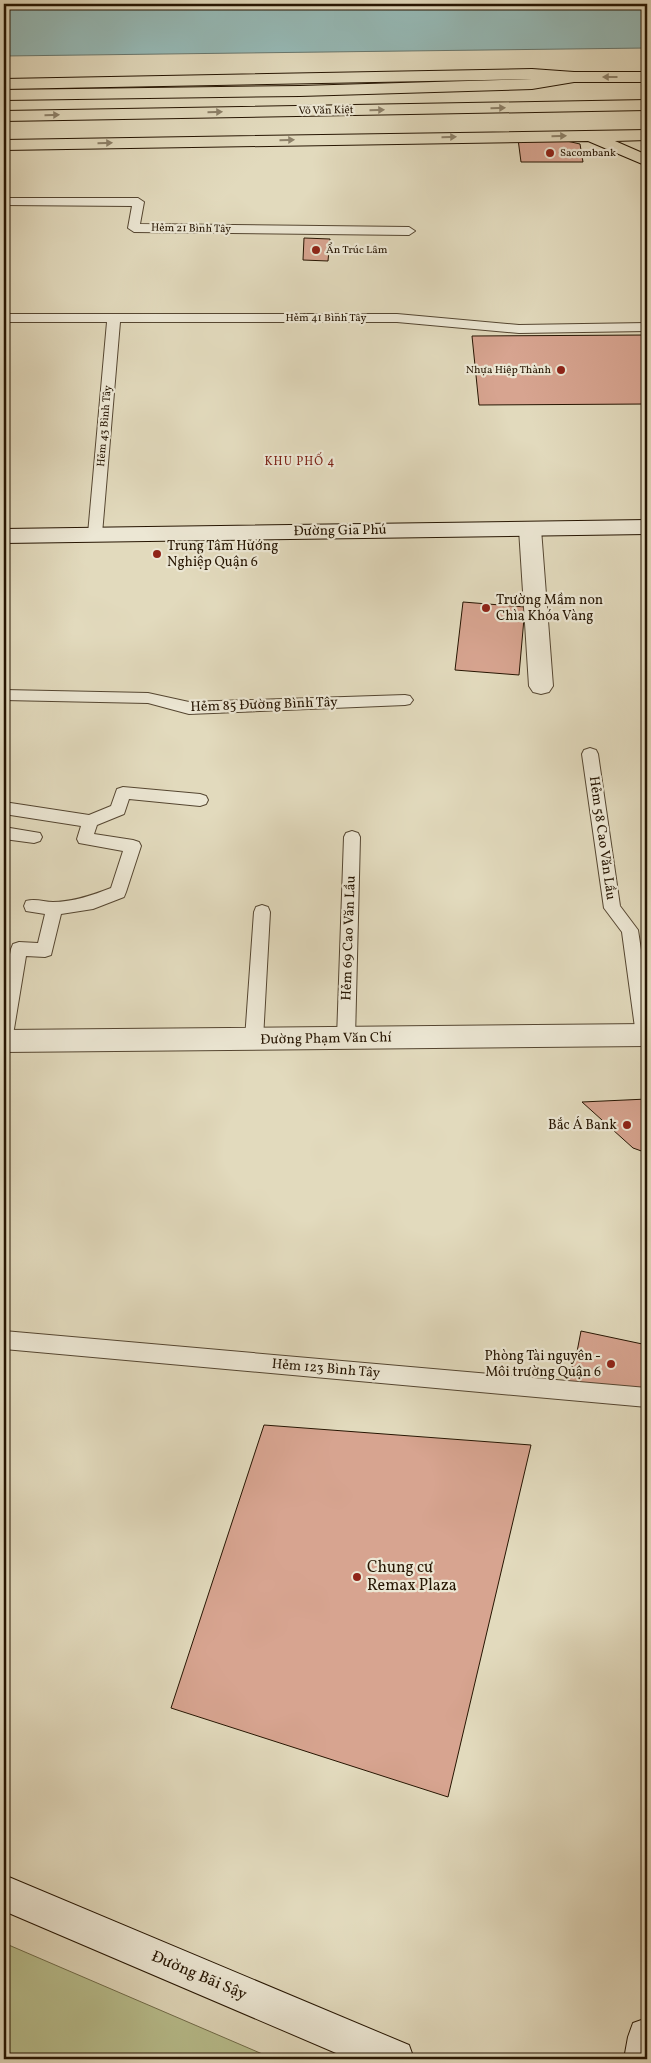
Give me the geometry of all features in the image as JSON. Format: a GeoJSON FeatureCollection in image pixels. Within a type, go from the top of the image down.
{"type":"FeatureCollection","features":[{"type":"Feature","properties":{"kind":"main road","name":"Võ Văn Kiệt"},"geometry":{"type":"LineString","coordinates":[[4,84],[532,74],[574,77],[647,77]]}},
{"type":"Feature","properties":{"kind":"main road","name":"Võ Văn Kiệt"},"geometry":{"type":"LineString","coordinates":[[4,95],[300,91],[532,84],[574,77]]}},
{"type":"Feature","properties":{"kind":"main road","name":"Võ Văn Kiệt"},"geometry":{"type":"LineString","coordinates":[[4,116],[647,105]]}},
{"type":"Feature","properties":{"kind":"main road"},"geometry":{"type":"LineString","coordinates":[[587,135],[647,161]]}},
{"type":"Feature","properties":{"kind":"main road"},"geometry":{"type":"LineString","coordinates":[[8,147],[647,135]]}},
{"type":"Feature","properties":{"kind":"street","name":"Đường Gia Phú"},"geometry":{"type":"LineString","coordinates":[[4,536],[647,527]]}},
{"type":"Feature","properties":{"kind":"street"},"geometry":{"type":"LineString","coordinates":[[530,528],[541,686]]}},
{"type":"Feature","properties":{"kind":"street","name":"Đường Phạm Văn Chí"},"geometry":{"type":"LineString","coordinates":[[4,1041],[646,1035]]}},
{"type":"Feature","properties":{"kind":"street","name":"Đường Bãi Sậy"},"geometry":{"type":"LineString","coordinates":[[4,1893],[395,2059]]}},
{"type":"Feature","properties":{"kind":"street"},"geometry":{"type":"LineString","coordinates":[[643,2059],[647,2037]]}},
{"type":"Feature","properties":{"kind":"lane","name":"Hẻm 21 Bình Tây"},"geometry":{"type":"LineString","coordinates":[[4,202],[138,202],[134,228],[409,231]]}},
{"type":"Feature","properties":{"kind":"lane","name":"Hẻm 41 Bình Tây"},"geometry":{"type":"LineString","coordinates":[[4,318],[397,318],[519,329],[647,327]]}},
{"type":"Feature","properties":{"kind":"lane","name":"Hẻm 43 Bình Tây"},"geometry":{"type":"LineString","coordinates":[[95,534],[114,318]]}},
{"type":"Feature","properties":{"kind":"lane","name":"Hẻm 85 Đường Bình Tây"},"geometry":{"type":"LineString","coordinates":[[4,696],[148,698],[189,708],[405,700]]}},
{"type":"Feature","properties":{"kind":"lane","name":"Hẻm 58 Cao Văn Lầu"},"geometry":{"type":"LineString","coordinates":[[590,754],[612,908],[630,930],[646,1035]]}},
{"type":"Feature","properties":{"kind":"lane"},"geometry":{"type":"LineString","coordinates":[[4,808],[90,821],[118,810],[123,793],[200,800]]}},
{"type":"Feature","properties":{"kind":"lane"},"geometry":{"type":"LineString","coordinates":[[32,906],[54,909],[92,902],[118,892],[133,846],[85,839],[90,821]]}},
{"type":"Feature","properties":{"kind":"lane"},"geometry":{"type":"LineString","coordinates":[[4,833],[34,837]]}},
{"type":"Feature","properties":{"kind":"lane","name":"Hẻm 69 Cao Văn Lầu"},"geometry":{"type":"LineString","coordinates":[[346,1038],[352,837]]}},
{"type":"Feature","properties":{"kind":"lane"},"geometry":{"type":"LineString","coordinates":[[4,1035],[19,949],[45,950],[54,909]]}},
{"type":"Feature","properties":{"kind":"lane"},"geometry":{"type":"LineString","coordinates":[[254,1040],[262,912]]}},
{"type":"Feature","properties":{"kind":"lane","name":"Hẻm 123 Bình Tây"},"geometry":{"type":"LineString","coordinates":[[4,1340],[647,1398]]}},
{"type":"Feature","properties":{"kind":"green space"},"geometry":{"type":"Polygon","coordinates":[[[4,1943],[274,2059],[4,2059],[4,1943]]]}},
{"type":"Feature","properties":{"kind":"water"},"geometry":{"type":"Polygon","coordinates":[[[4,4],[647,4],[647,48],[4,56],[4,4]]]}},
{"type":"Feature","properties":{"kind":"building","name":"Sacombank"},"geometry":{"type":"Polygon","coordinates":[[[518,139],[558,139],[580,144],[583,162],[521,162],[518,139]]]}},
{"type":"Feature","properties":{"kind":"building","name":"Ẩn Trúc Lâm"},"geometry":{"type":"Polygon","coordinates":[[[304,238],[330,239],[328,261],[303,260],[304,238]]]}},
{"type":"Feature","properties":{"kind":"building","name":"Nhựa Hiệp Thành"},"geometry":{"type":"Polygon","coordinates":[[[647,335],[647,404],[479,405],[472,336],[647,335]]]}},
{"type":"Feature","properties":{"kind":"building","name":"Trường Mầm non Chìa Khóa Vàng"},"geometry":{"type":"Polygon","coordinates":[[[463,602],[525,607],[519,675],[455,670],[463,602]]]}},
{"type":"Feature","properties":{"kind":"building","name":"Bắc Á Bank"},"geometry":{"type":"Polygon","coordinates":[[[647,1099],[647,1153],[633,1148],[582,1102],[647,1099]]]}},
{"type":"Feature","properties":{"kind":"building","name":"Phòng Tài nguyên - Môi trường Quận 6"},"geometry":{"type":"Polygon","coordinates":[[[581,1331],[647,1345],[647,1391],[565,1384],[576,1357],[581,1331]]]}},
{"type":"Feature","properties":{"kind":"building","name":"Chung cư Remax Plaza"},"geometry":{"type":"Polygon","coordinates":[[[264,1425],[531,1445],[448,1797],[171,1708],[264,1425]]]}},
{"type":"Feature","properties":{"kind":"place","name":"Sacombank"},"geometry":{"type":"Point","coordinates":[550,153]}},
{"type":"Feature","properties":{"kind":"place","name":"Ẩn Trúc Lâm"},"geometry":{"type":"Point","coordinates":[316,250]}},
{"type":"Feature","properties":{"kind":"place","name":"Nhựa Hiệp Thành"},"geometry":{"type":"Point","coordinates":[561,370]}},
{"type":"Feature","properties":{"kind":"place","name":"Trung Tâm Hướng Nghiệp Quận 6"},"geometry":{"type":"Point","coordinates":[157,554]}},
{"type":"Feature","properties":{"kind":"place","name":"Trường Mầm non Chìa Khóa Vàng"},"geometry":{"type":"Point","coordinates":[486,608]}},
{"type":"Feature","properties":{"kind":"place","name":"Bắc Á Bank"},"geometry":{"type":"Point","coordinates":[627,1125]}},
{"type":"Feature","properties":{"kind":"place","name":"Phòng Tài nguyên - Môi trường Quận 6"},"geometry":{"type":"Point","coordinates":[611,1364]}},
{"type":"Feature","properties":{"kind":"place","name":"Chung cư Remax Plaza"},"geometry":{"type":"Point","coordinates":[357,1577]}},
{"type":"Feature","properties":{"kind":"district","name":"KHU PHỐ 4"},"geometry":{"type":"Point","coordinates":[300,462]}}]}
